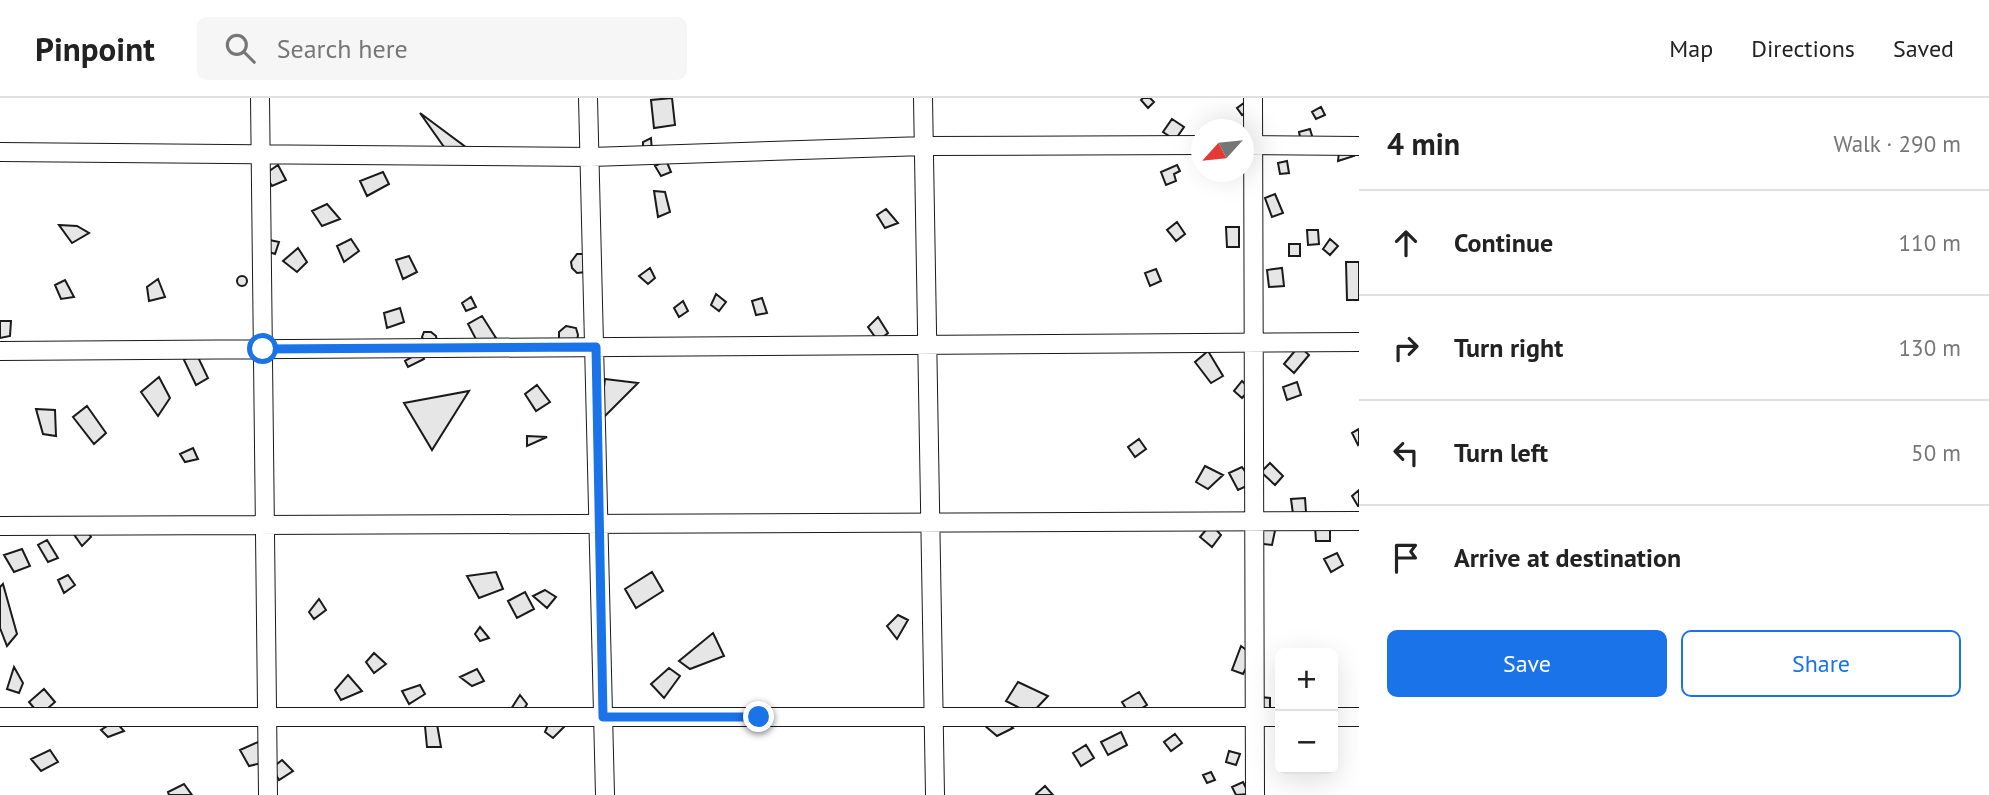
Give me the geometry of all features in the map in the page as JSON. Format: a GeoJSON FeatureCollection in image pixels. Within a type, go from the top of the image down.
{"type":"FeatureCollection","features":[{"type":"Feature","properties":{"kind":"street"},"geometry":{"type":"LineString","coordinates":[[260,98],[268,795]]}},
{"type":"Feature","properties":{"kind":"street"},"geometry":{"type":"LineString","coordinates":[[588,98],[596,347],[604,795]]}},
{"type":"Feature","properties":{"kind":"street"},"geometry":{"type":"LineString","coordinates":[[923,98],[935,795]]}},
{"type":"Feature","properties":{"kind":"street"},"geometry":{"type":"LineString","coordinates":[[1251,119],[1253,98]]}},
{"type":"Feature","properties":{"kind":"street"},"geometry":{"type":"LineString","coordinates":[[0,152],[591,157],[924,146],[1191,145]]}},
{"type":"Feature","properties":{"kind":"street"},"geometry":{"type":"LineString","coordinates":[[1254,145],[1359,146]]}},
{"type":"Feature","properties":{"kind":"street"},"geometry":{"type":"LineString","coordinates":[[1249,182],[1254,343],[1255,795]]}},
{"type":"Feature","properties":{"kind":"street"},"geometry":{"type":"LineString","coordinates":[[0,351],[1359,342]]}},
{"type":"Feature","properties":{"kind":"street"},"geometry":{"type":"LineString","coordinates":[[0,526],[1359,521]]}},
{"type":"Feature","properties":{"kind":"street"},"geometry":{"type":"LineString","coordinates":[[0,717],[1275,717]]}},
{"type":"Feature","properties":{"kind":"street"},"geometry":{"type":"LineString","coordinates":[[1338,717],[1359,717]]}},
{"type":"Feature","properties":{"kind":"building"},"geometry":{"type":"Polygon","coordinates":[[[672,98],[675,125],[654,128],[651,100],[672,98]]]}},
{"type":"Feature","properties":{"kind":"building"},"geometry":{"type":"Polygon","coordinates":[[[1150,98],[1154,102],[1148,108],[1141,100],[1150,98]]]}},
{"type":"Feature","properties":{"kind":"building"},"geometry":{"type":"Polygon","coordinates":[[[1244,103],[1249,110],[1242,115],[1237,108],[1244,103]]]}},
{"type":"Feature","properties":{"kind":"building"},"geometry":{"type":"Polygon","coordinates":[[[1321,107],[1325,115],[1316,119],[1312,112],[1321,107]]]}},
{"type":"Feature","properties":{"kind":"building"},"geometry":{"type":"Polygon","coordinates":[[[420,113],[467,148],[449,154],[420,113]]]}},
{"type":"Feature","properties":{"kind":"building"},"geometry":{"type":"Polygon","coordinates":[[[1172,119],[1184,127],[1175,140],[1163,132],[1172,119]]]}},
{"type":"Feature","properties":{"kind":"building"},"geometry":{"type":"Polygon","coordinates":[[[1310,129],[1313,139],[1301,142],[1299,132],[1310,129]]]}},
{"type":"Feature","properties":{"kind":"building"},"geometry":{"type":"Polygon","coordinates":[[[651,138],[652,152],[643,154],[643,142],[651,138]]]}},
{"type":"Feature","properties":{"kind":"building"},"geometry":{"type":"Polygon","coordinates":[[[1351,149],[1354,156],[1338,161],[1339,152],[1351,149]]]}},
{"type":"Feature","properties":{"kind":"building"},"geometry":{"type":"Polygon","coordinates":[[[666,160],[671,172],[661,176],[655,166],[666,160]]]}},
{"type":"Feature","properties":{"kind":"building"},"geometry":{"type":"Polygon","coordinates":[[[1287,161],[1289,173],[1280,174],[1278,163],[1287,161]]]}},
{"type":"Feature","properties":{"kind":"building"},"geometry":{"type":"Polygon","coordinates":[[[278,165],[286,180],[272,186],[265,174],[278,165]]]}},
{"type":"Feature","properties":{"kind":"building"},"geometry":{"type":"Polygon","coordinates":[[[1177,165],[1180,171],[1174,174],[1176,181],[1166,185],[1161,172],[1177,165]]]}},
{"type":"Feature","properties":{"kind":"building"},"geometry":{"type":"Polygon","coordinates":[[[383,172],[389,184],[367,196],[360,181],[383,172]]]}},
{"type":"Feature","properties":{"kind":"building"},"geometry":{"type":"Polygon","coordinates":[[[654,191],[665,192],[670,212],[658,217],[654,191]]]}},
{"type":"Feature","properties":{"kind":"building"},"geometry":{"type":"Polygon","coordinates":[[[1275,194],[1283,213],[1272,217],[1265,198],[1275,194]]]}},
{"type":"Feature","properties":{"kind":"building"},"geometry":{"type":"Polygon","coordinates":[[[327,204],[340,219],[322,226],[312,211],[327,204]]]}},
{"type":"Feature","properties":{"kind":"building"},"geometry":{"type":"Polygon","coordinates":[[[886,209],[898,223],[885,228],[877,215],[886,209]]]}},
{"type":"Feature","properties":{"kind":"building"},"geometry":{"type":"Polygon","coordinates":[[[1177,222],[1185,234],[1176,241],[1167,230],[1177,222]]]}},
{"type":"Feature","properties":{"kind":"building"},"geometry":{"type":"Polygon","coordinates":[[[59,225],[77,226],[89,233],[72,243],[59,225]]]}},
{"type":"Feature","properties":{"kind":"building"},"geometry":{"type":"Polygon","coordinates":[[[1226,227],[1239,227],[1239,247],[1227,247],[1226,227]]]}},
{"type":"Feature","properties":{"kind":"building"},"geometry":{"type":"Polygon","coordinates":[[[1307,230],[1318,230],[1319,244],[1308,245],[1307,230]]]}},
{"type":"Feature","properties":{"kind":"building"},"geometry":{"type":"Polygon","coordinates":[[[265,239],[279,242],[275,254],[266,251],[265,239]]]}},
{"type":"Feature","properties":{"kind":"building"},"geometry":{"type":"Polygon","coordinates":[[[351,239],[359,251],[344,262],[337,246],[351,239]]]}},
{"type":"Feature","properties":{"kind":"building"},"geometry":{"type":"Polygon","coordinates":[[[1330,239],[1338,246],[1330,255],[1323,249],[1330,239]]]}},
{"type":"Feature","properties":{"kind":"building"},"geometry":{"type":"Polygon","coordinates":[[[1289,244],[1300,244],[1300,256],[1289,256],[1289,244]]]}},
{"type":"Feature","properties":{"kind":"building"},"geometry":{"type":"Polygon","coordinates":[[[298,248],[307,262],[297,272],[283,261],[298,248]]]}},
{"type":"Feature","properties":{"kind":"building"},"geometry":{"type":"Polygon","coordinates":[[[577,254],[584,254],[586,272],[577,273],[572,268],[571,262],[577,254]]]}},
{"type":"Feature","properties":{"kind":"building"},"geometry":{"type":"Polygon","coordinates":[[[409,256],[417,272],[403,279],[396,260],[409,256]]]}},
{"type":"Feature","properties":{"kind":"building"},"geometry":{"type":"Polygon","coordinates":[[[1346,262],[1359,262],[1359,300],[1347,300],[1346,262]]]}},
{"type":"Feature","properties":{"kind":"building"},"geometry":{"type":"Polygon","coordinates":[[[650,268],[655,278],[648,284],[639,276],[650,268]]]}},
{"type":"Feature","properties":{"kind":"building"},"geometry":{"type":"Polygon","coordinates":[[[1282,268],[1284,286],[1269,287],[1267,270],[1282,268]]]}},
{"type":"Feature","properties":{"kind":"building"},"geometry":{"type":"Polygon","coordinates":[[[1156,269],[1161,281],[1150,286],[1145,273],[1156,269]]]}},
{"type":"Feature","properties":{"kind":"building"},"geometry":{"type":"Polygon","coordinates":[[[242,276],[247,281],[242,286],[237,281],[242,276]]]}},
{"type":"Feature","properties":{"kind":"building"},"geometry":{"type":"Polygon","coordinates":[[[158,279],[165,297],[149,301],[147,287],[158,279]]]}},
{"type":"Feature","properties":{"kind":"building"},"geometry":{"type":"Polygon","coordinates":[[[65,280],[74,297],[61,299],[55,285],[65,280]]]}},
{"type":"Feature","properties":{"kind":"building"},"geometry":{"type":"Polygon","coordinates":[[[716,294],[726,302],[719,311],[711,305],[716,294]]]}},
{"type":"Feature","properties":{"kind":"building"},"geometry":{"type":"Polygon","coordinates":[[[471,297],[476,307],[466,311],[462,303],[471,297]]]}},
{"type":"Feature","properties":{"kind":"building"},"geometry":{"type":"Polygon","coordinates":[[[762,298],[767,313],[756,315],[752,301],[762,298]]]}},
{"type":"Feature","properties":{"kind":"building"},"geometry":{"type":"Polygon","coordinates":[[[683,301],[688,311],[679,317],[674,308],[683,301]]]}},
{"type":"Feature","properties":{"kind":"building"},"geometry":{"type":"Polygon","coordinates":[[[400,308],[404,322],[387,328],[384,313],[400,308]]]}},
{"type":"Feature","properties":{"kind":"building"},"geometry":{"type":"Polygon","coordinates":[[[482,316],[496,338],[479,345],[468,324],[482,316]]]}},
{"type":"Feature","properties":{"kind":"building"},"geometry":{"type":"Polygon","coordinates":[[[878,317],[888,333],[878,341],[868,327],[878,317]]]}},
{"type":"Feature","properties":{"kind":"building"},"geometry":{"type":"Polygon","coordinates":[[[0,321],[11,321],[10,336],[0,338],[0,321]]]}},
{"type":"Feature","properties":{"kind":"building"},"geometry":{"type":"Polygon","coordinates":[[[566,326],[576,328],[577,341],[562,343],[559,332],[566,326]]]}},
{"type":"Feature","properties":{"kind":"building"},"geometry":{"type":"Polygon","coordinates":[[[424,332],[431,332],[436,336],[437,342],[425,344],[422,337],[424,332]]]}},
{"type":"Feature","properties":{"kind":"building"},"geometry":{"type":"Polygon","coordinates":[[[1299,346],[1309,355],[1294,373],[1284,364],[1299,346]]]}},
{"type":"Feature","properties":{"kind":"building"},"geometry":{"type":"Polygon","coordinates":[[[1208,351],[1223,376],[1211,383],[1195,362],[1208,351]]]}},
{"type":"Feature","properties":{"kind":"building"},"geometry":{"type":"Polygon","coordinates":[[[421,352],[424,359],[408,367],[405,361],[421,352]]]}},
{"type":"Feature","properties":{"kind":"building"},"geometry":{"type":"Polygon","coordinates":[[[196,353],[208,378],[196,385],[184,360],[196,353]]]}},
{"type":"Feature","properties":{"kind":"building"},"geometry":{"type":"Polygon","coordinates":[[[159,377],[170,398],[158,416],[141,392],[159,377]]]}},
{"type":"Feature","properties":{"kind":"building"},"geometry":{"type":"Polygon","coordinates":[[[605,379],[638,383],[600,421],[605,379]]]}},
{"type":"Feature","properties":{"kind":"building"},"geometry":{"type":"Polygon","coordinates":[[[1242,381],[1250,389],[1242,398],[1234,391],[1242,381]]]}},
{"type":"Feature","properties":{"kind":"building"},"geometry":{"type":"Polygon","coordinates":[[[1297,382],[1301,395],[1287,400],[1283,387],[1297,382]]]}},
{"type":"Feature","properties":{"kind":"building"},"geometry":{"type":"Polygon","coordinates":[[[537,385],[550,402],[536,411],[525,394],[537,385]]]}},
{"type":"Feature","properties":{"kind":"building"},"geometry":{"type":"Polygon","coordinates":[[[469,391],[432,450],[404,403],[469,391]]]}},
{"type":"Feature","properties":{"kind":"building"},"geometry":{"type":"Polygon","coordinates":[[[87,406],[106,433],[94,444],[73,417],[87,406]]]}},
{"type":"Feature","properties":{"kind":"building"},"geometry":{"type":"Polygon","coordinates":[[[36,409],[55,410],[56,436],[43,434],[36,409]]]}},
{"type":"Feature","properties":{"kind":"building"},"geometry":{"type":"Polygon","coordinates":[[[1359,429],[1359,444],[1358,445],[1352,433],[1359,429]]]}},
{"type":"Feature","properties":{"kind":"building"},"geometry":{"type":"Polygon","coordinates":[[[527,436],[547,437],[527,446],[527,436]]]}},
{"type":"Feature","properties":{"kind":"building"},"geometry":{"type":"Polygon","coordinates":[[[1139,439],[1146,449],[1135,457],[1128,447],[1139,439]]]}},
{"type":"Feature","properties":{"kind":"building"},"geometry":{"type":"Polygon","coordinates":[[[193,448],[198,459],[185,462],[180,454],[193,448]]]}},
{"type":"Feature","properties":{"kind":"building"},"geometry":{"type":"Polygon","coordinates":[[[1270,463],[1283,476],[1275,485],[1261,472],[1270,463]]]}},
{"type":"Feature","properties":{"kind":"building"},"geometry":{"type":"Polygon","coordinates":[[[1205,466],[1223,475],[1208,489],[1196,482],[1205,466]]]}},
{"type":"Feature","properties":{"kind":"building"},"geometry":{"type":"Polygon","coordinates":[[[1242,467],[1253,483],[1238,490],[1229,473],[1242,467]]]}},
{"type":"Feature","properties":{"kind":"building"},"geometry":{"type":"Polygon","coordinates":[[[1359,490],[1359,506],[1358,506],[1352,496],[1359,490]]]}},
{"type":"Feature","properties":{"kind":"building"},"geometry":{"type":"Polygon","coordinates":[[[1305,498],[1306,512],[1293,514],[1291,499],[1305,498]]]}},
{"type":"Feature","properties":{"kind":"building"},"geometry":{"type":"Polygon","coordinates":[[[1261,522],[1276,526],[1272,545],[1255,543],[1261,522]]]}},
{"type":"Feature","properties":{"kind":"building"},"geometry":{"type":"Polygon","coordinates":[[[1211,524],[1221,535],[1212,547],[1200,537],[1211,524]]]}},
{"type":"Feature","properties":{"kind":"building"},"geometry":{"type":"Polygon","coordinates":[[[1315,526],[1330,526],[1330,541],[1316,541],[1315,526]]]}},
{"type":"Feature","properties":{"kind":"building"},"geometry":{"type":"Polygon","coordinates":[[[84,527],[91,537],[82,546],[73,533],[84,527]]]}},
{"type":"Feature","properties":{"kind":"building"},"geometry":{"type":"Polygon","coordinates":[[[47,540],[58,558],[48,562],[38,545],[47,540]]]}},
{"type":"Feature","properties":{"kind":"building"},"geometry":{"type":"Polygon","coordinates":[[[22,549],[30,566],[14,572],[4,555],[22,549]]]}},
{"type":"Feature","properties":{"kind":"building"},"geometry":{"type":"Polygon","coordinates":[[[1337,553],[1343,565],[1331,572],[1324,559],[1337,553]]]}},
{"type":"Feature","properties":{"kind":"building"},"geometry":{"type":"Polygon","coordinates":[[[496,572],[503,589],[479,598],[467,576],[496,572]]]}},
{"type":"Feature","properties":{"kind":"building"},"geometry":{"type":"Polygon","coordinates":[[[652,572],[663,591],[636,608],[625,589],[652,572]]]}},
{"type":"Feature","properties":{"kind":"building"},"geometry":{"type":"Polygon","coordinates":[[[68,575],[75,585],[64,593],[58,580],[68,575]]]}},
{"type":"Feature","properties":{"kind":"building"},"geometry":{"type":"Polygon","coordinates":[[[3,584],[17,634],[7,646],[0,628],[0,587],[3,584]]]}},
{"type":"Feature","properties":{"kind":"building"},"geometry":{"type":"Polygon","coordinates":[[[545,590],[556,597],[547,608],[533,596],[545,590]]]}},
{"type":"Feature","properties":{"kind":"building"},"geometry":{"type":"Polygon","coordinates":[[[525,592],[534,609],[517,618],[508,601],[525,592]]]}},
{"type":"Feature","properties":{"kind":"building"},"geometry":{"type":"Polygon","coordinates":[[[319,599],[326,610],[314,619],[309,612],[319,599]]]}},
{"type":"Feature","properties":{"kind":"building"},"geometry":{"type":"Polygon","coordinates":[[[898,615],[908,620],[897,639],[887,626],[898,615]]]}},
{"type":"Feature","properties":{"kind":"building"},"geometry":{"type":"Polygon","coordinates":[[[480,627],[489,638],[480,641],[475,634],[480,627]]]}},
{"type":"Feature","properties":{"kind":"building"},"geometry":{"type":"Polygon","coordinates":[[[713,633],[724,656],[690,669],[679,661],[713,633]]]}},
{"type":"Feature","properties":{"kind":"building"},"geometry":{"type":"Polygon","coordinates":[[[1241,646],[1253,655],[1243,674],[1232,670],[1241,646]]]}},
{"type":"Feature","properties":{"kind":"building"},"geometry":{"type":"Polygon","coordinates":[[[374,653],[386,664],[374,673],[366,662],[374,653]]]}},
{"type":"Feature","properties":{"kind":"building"},"geometry":{"type":"Polygon","coordinates":[[[14,667],[23,683],[19,693],[7,689],[14,667]]]}},
{"type":"Feature","properties":{"kind":"building"},"geometry":{"type":"Polygon","coordinates":[[[669,668],[680,676],[664,698],[651,684],[669,668]]]}},
{"type":"Feature","properties":{"kind":"building"},"geometry":{"type":"Polygon","coordinates":[[[477,669],[484,681],[472,686],[460,677],[477,669]]]}},
{"type":"Feature","properties":{"kind":"building"},"geometry":{"type":"Polygon","coordinates":[[[348,675],[362,691],[341,700],[335,690],[348,675]]]}},
{"type":"Feature","properties":{"kind":"building"},"geometry":{"type":"Polygon","coordinates":[[[1018,682],[1048,696],[1031,714],[1006,701],[1018,682]]]}},
{"type":"Feature","properties":{"kind":"building"},"geometry":{"type":"Polygon","coordinates":[[[420,685],[425,694],[409,704],[402,691],[420,685]]]}},
{"type":"Feature","properties":{"kind":"building"},"geometry":{"type":"Polygon","coordinates":[[[44,689],[55,702],[40,715],[29,702],[44,689]]]}},
{"type":"Feature","properties":{"kind":"building"},"geometry":{"type":"Polygon","coordinates":[[[1139,692],[1147,705],[1130,715],[1122,702],[1139,692]]]}},
{"type":"Feature","properties":{"kind":"building"},"geometry":{"type":"Polygon","coordinates":[[[520,695],[527,704],[520,716],[511,709],[520,695]]]}},
{"type":"Feature","properties":{"kind":"building"},"geometry":{"type":"Polygon","coordinates":[[[1260,697],[1270,698],[1270,710],[1260,712],[1260,697]]]}},
{"type":"Feature","properties":{"kind":"building"},"geometry":{"type":"Polygon","coordinates":[[[551,718],[565,726],[553,738],[545,732],[551,718]]]}},
{"type":"Feature","properties":{"kind":"building"},"geometry":{"type":"Polygon","coordinates":[[[999,718],[1013,728],[997,736],[984,725],[999,718]]]}},
{"type":"Feature","properties":{"kind":"building"},"geometry":{"type":"Polygon","coordinates":[[[115,721],[124,731],[108,737],[101,730],[115,721]]]}},
{"type":"Feature","properties":{"kind":"building"},"geometry":{"type":"Polygon","coordinates":[[[437,724],[441,747],[427,747],[425,726],[437,724]]]}},
{"type":"Feature","properties":{"kind":"building"},"geometry":{"type":"Polygon","coordinates":[[[1121,732],[1127,745],[1108,755],[1101,742],[1121,732]]]}},
{"type":"Feature","properties":{"kind":"building"},"geometry":{"type":"Polygon","coordinates":[[[1175,734],[1182,743],[1171,751],[1164,742],[1175,734]]]}},
{"type":"Feature","properties":{"kind":"building"},"geometry":{"type":"Polygon","coordinates":[[[258,742],[266,762],[249,766],[240,750],[258,742]]]}},
{"type":"Feature","properties":{"kind":"building"},"geometry":{"type":"Polygon","coordinates":[[[1086,745],[1094,758],[1081,766],[1073,753],[1086,745]]]}},
{"type":"Feature","properties":{"kind":"building"},"geometry":{"type":"Polygon","coordinates":[[[50,750],[58,762],[41,771],[31,759],[50,750]]]}},
{"type":"Feature","properties":{"kind":"building"},"geometry":{"type":"Polygon","coordinates":[[[1229,751],[1240,754],[1236,765],[1226,762],[1229,751]]]}},
{"type":"Feature","properties":{"kind":"building"},"geometry":{"type":"Polygon","coordinates":[[[282,760],[293,771],[279,780],[272,768],[282,760]]]}},
{"type":"Feature","properties":{"kind":"building"},"geometry":{"type":"Polygon","coordinates":[[[1211,772],[1215,780],[1207,783],[1203,775],[1211,772]]]}},
{"type":"Feature","properties":{"kind":"building"},"geometry":{"type":"Polygon","coordinates":[[[1243,782],[1249,794],[1236,795],[1232,787],[1243,782]]]}},
{"type":"Feature","properties":{"kind":"building"},"geometry":{"type":"Polygon","coordinates":[[[184,784],[192,795],[169,795],[168,792],[184,784]]]}},
{"type":"Feature","properties":{"kind":"building"},"geometry":{"type":"Polygon","coordinates":[[[1045,786],[1053,795],[1036,794],[1045,786]]]}},
{"type":"Feature","properties":{"kind":"route"},"geometry":{"type":"LineString","coordinates":[[263,349],[596,347],[603,717],[759,717]]}}]}
